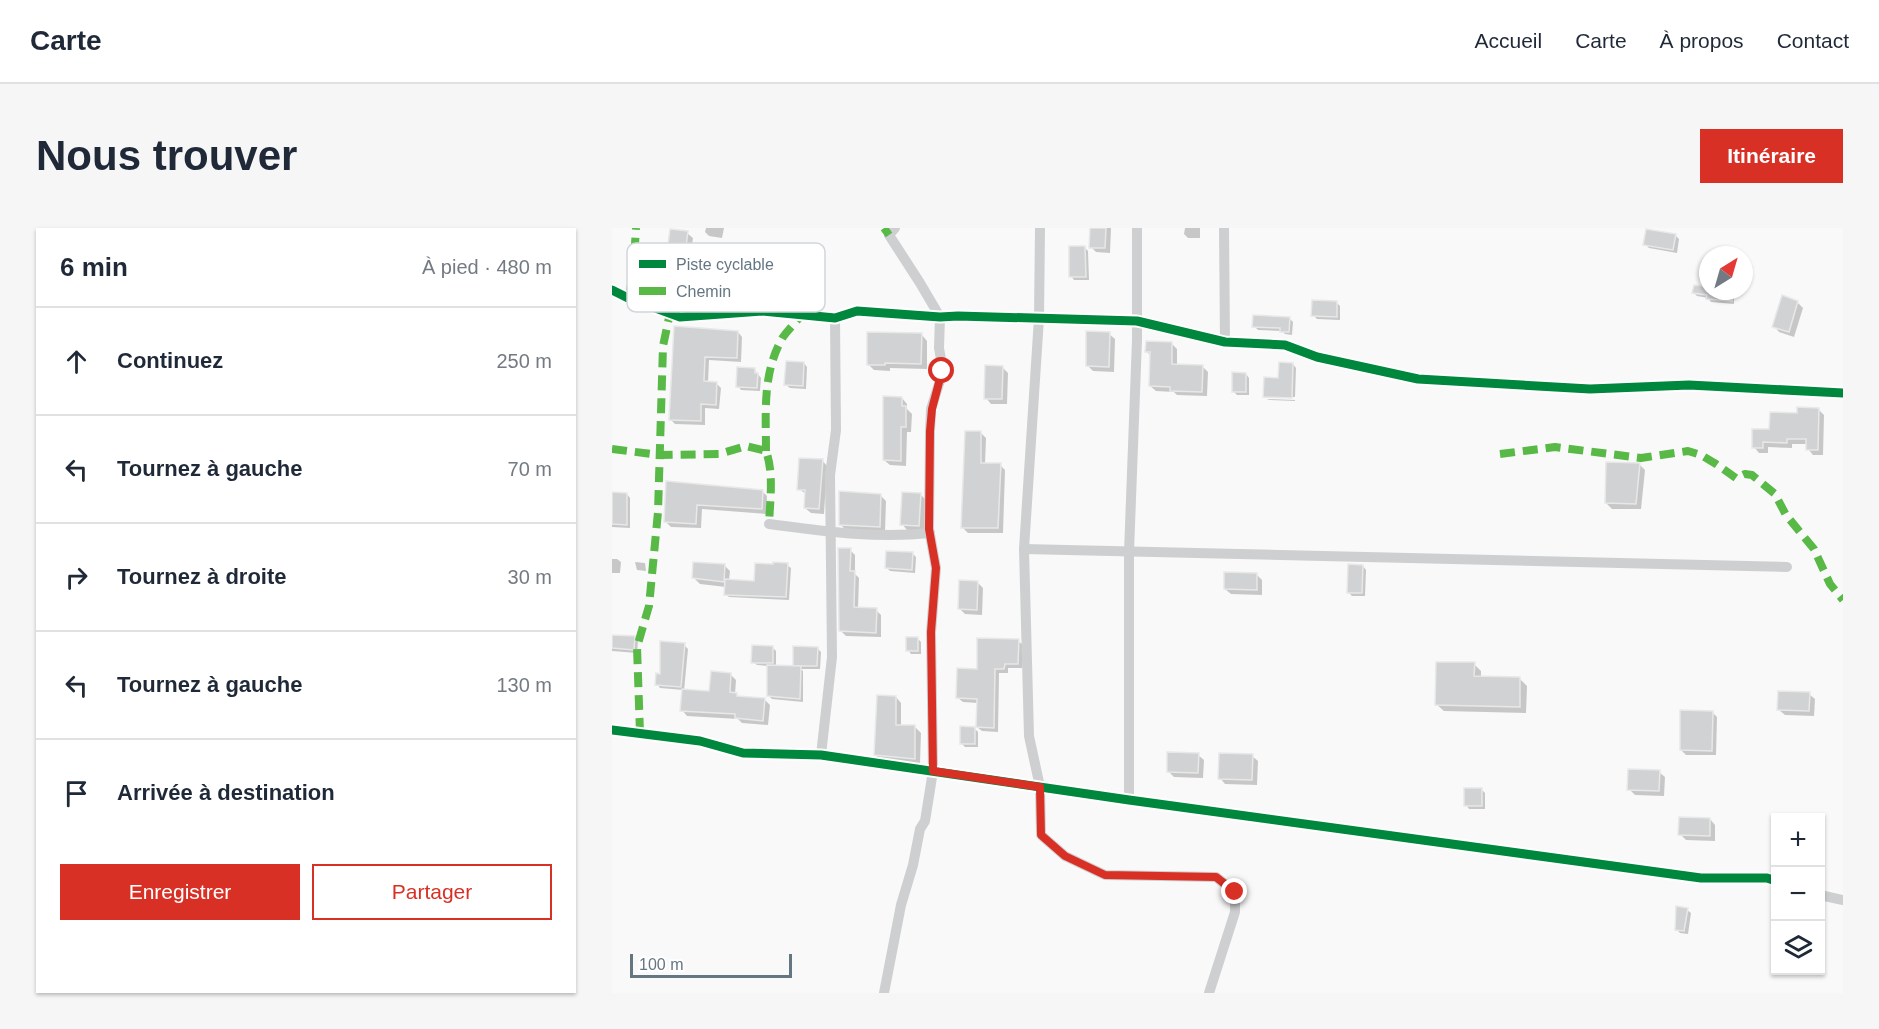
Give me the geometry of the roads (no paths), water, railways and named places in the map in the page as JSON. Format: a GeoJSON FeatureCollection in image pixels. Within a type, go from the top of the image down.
{"type":"FeatureCollection","features":[{"type":"Feature","properties":{"kind":"street"},"geometry":{"type":"LineString","coordinates":[[884,993],[901,905],[913,865],[920,829],[925,821],[933,771],[931,632],[936,568],[930,533],[932,409],[942,371],[939,348],[940,317],[889,235],[895,228]]}},
{"type":"Feature","properties":{"kind":"street"},"geometry":{"type":"LineString","coordinates":[[1040,228],[1039,318],[1024,549],[1029,736],[1040,787],[1041,835],[1065,856],[1105,875],[1216,877],[1235,892],[1235,912],[1209,993]]}},
{"type":"Feature","properties":{"kind":"street"},"geometry":{"type":"LineString","coordinates":[[1129,800],[1129,552],[1137,321],[1137,228]]}},
{"type":"Feature","properties":{"kind":"street"},"geometry":{"type":"LineString","coordinates":[[1224,228],[1226,342]]}},
{"type":"Feature","properties":{"kind":"street"},"geometry":{"type":"LineString","coordinates":[[612,290],[627,298]]}},
{"type":"Feature","properties":{"kind":"street"},"geometry":{"type":"LineString","coordinates":[[772,312],[835,318],[857,311],[940,317],[1137,321],[1226,342],[1285,345],[1317,357],[1418,379],[1590,389],[1689,385],[1843,393]]}},
{"type":"Feature","properties":{"kind":"street"},"geometry":{"type":"LineString","coordinates":[[667,312],[681,317],[748,312]]}},
{"type":"Feature","properties":{"kind":"street"},"geometry":{"type":"LineString","coordinates":[[821,755],[832,657],[830,475],[836,430],[835,318]]}},
{"type":"Feature","properties":{"kind":"street"},"geometry":{"type":"LineString","coordinates":[[769,524],[901,536],[930,533]]}},
{"type":"Feature","properties":{"kind":"street"},"geometry":{"type":"LineString","coordinates":[[1024,549],[1787,567]]}},
{"type":"Feature","properties":{"kind":"street"},"geometry":{"type":"LineString","coordinates":[[612,730],[700,741],[743,753],[821,755],[1129,800],[1701,878],[1771,879]]}},
{"type":"Feature","properties":{"kind":"street"},"geometry":{"type":"LineString","coordinates":[[1825,896],[1843,900]]}}]}
